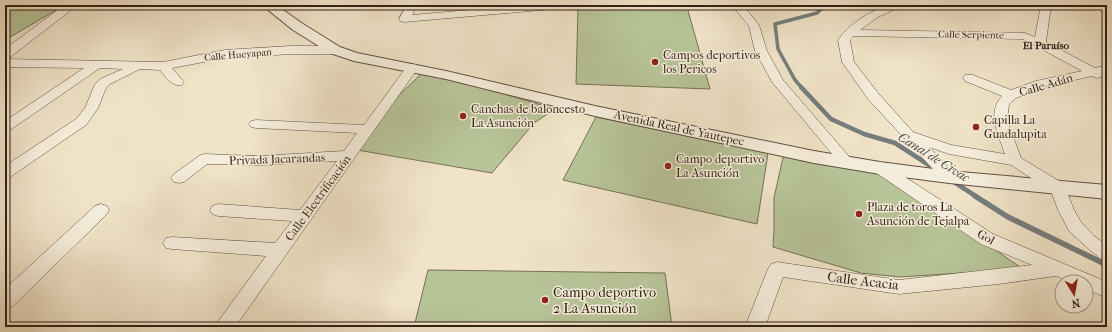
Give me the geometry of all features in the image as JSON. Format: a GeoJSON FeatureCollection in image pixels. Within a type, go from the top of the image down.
{"type":"FeatureCollection","features":[{"type":"Feature","properties":{"kind":"street","name":"Avenida Real de Yautepec"},"geometry":{"type":"LineString","coordinates":[[268,5],[298,27],[335,50],[354,57],[446,75],[595,111],[847,163],[948,177],[1107,192]]}},
{"type":"Feature","properties":{"kind":"street"},"geometry":{"type":"LineString","coordinates":[[412,5],[404,19],[418,19],[479,8],[542,7],[549,5]]}},
{"type":"Feature","properties":{"kind":"street"},"geometry":{"type":"LineString","coordinates":[[737,5],[754,25],[761,51],[778,82],[847,163]]}},
{"type":"Feature","properties":{"kind":"street"},"geometry":{"type":"LineString","coordinates":[[896,5],[863,22],[849,33],[844,40],[848,62],[874,96],[908,135],[948,177]]}},
{"type":"Feature","properties":{"kind":"street"},"geometry":{"type":"LineString","coordinates":[[1040,44],[1046,5]]}},
{"type":"Feature","properties":{"kind":"street"},"geometry":{"type":"LineString","coordinates":[[5,56],[66,8]]}},
{"type":"Feature","properties":{"kind":"street","name":"Calle Serpiente"},"geometry":{"type":"LineString","coordinates":[[849,33],[1025,36],[1107,79]]}},
{"type":"Feature","properties":{"kind":"street","name":"Calle Hueyapan"},"geometry":{"type":"LineString","coordinates":[[5,63],[163,66],[225,54],[291,50],[335,50]]}},
{"type":"Feature","properties":{"kind":"street"},"geometry":{"type":"LineString","coordinates":[[5,127],[98,65]]}},
{"type":"Feature","properties":{"kind":"street"},"geometry":{"type":"LineString","coordinates":[[5,173],[81,122],[91,108],[100,87],[106,81],[141,65]]}},
{"type":"Feature","properties":{"kind":"street"},"geometry":{"type":"LineString","coordinates":[[163,66],[178,82]]}},
{"type":"Feature","properties":{"kind":"street","name":"Calle Electrificación"},"geometry":{"type":"LineString","coordinates":[[224,327],[412,68]]}},
{"type":"Feature","properties":{"kind":"street","name":"Calle Adán"},"geometry":{"type":"LineString","coordinates":[[1015,161],[1000,120],[1003,104],[1011,95],[1040,84],[1107,69]]}},
{"type":"Feature","properties":{"kind":"street"},"geometry":{"type":"LineString","coordinates":[[969,78],[1011,95]]}},
{"type":"Feature","properties":{"kind":"street"},"geometry":{"type":"LineString","coordinates":[[256,124],[368,129]]}},
{"type":"Feature","properties":{"kind":"street"},"geometry":{"type":"LineString","coordinates":[[908,135],[949,149],[1015,161],[1058,188],[1065,212],[1078,232],[1107,254]]}},
{"type":"Feature","properties":{"kind":"street","name":"Privada Jacarandas"},"geometry":{"type":"LineString","coordinates":[[179,178],[204,160],[255,161],[350,155]]}},
{"type":"Feature","properties":{"kind":"street","name":"Gol"},"geometry":{"type":"LineString","coordinates":[[889,169],[987,239],[1107,290]]}},
{"type":"Feature","properties":{"kind":"street"},"geometry":{"type":"LineString","coordinates":[[5,301],[101,210]]}},
{"type":"Feature","properties":{"kind":"street"},"geometry":{"type":"LineString","coordinates":[[218,210],[305,216]]}},
{"type":"Feature","properties":{"kind":"street"},"geometry":{"type":"LineString","coordinates":[[172,243],[280,250]]}},
{"type":"Feature","properties":{"kind":"street","name":"Calle Acacia"},"geometry":{"type":"LineString","coordinates":[[755,327],[777,269],[899,287],[1000,277],[1058,269]]}},
{"type":"Feature","properties":{"kind":"green space"},"geometry":{"type":"Polygon","coordinates":[[[5,5],[65,5],[5,40],[5,5]]]}},
{"type":"Feature","properties":{"kind":"green space"},"geometry":{"type":"Polygon","coordinates":[[[578,6],[687,7],[710,89],[576,84],[578,6]]]}},
{"type":"Feature","properties":{"kind":"green space","name":"Canchas de baloncesto La Asunción"},"geometry":{"type":"Polygon","coordinates":[[[422,73],[470,84],[555,109],[534,123],[492,173],[357,150],[388,106],[422,73]]]}},
{"type":"Feature","properties":{"kind":"green space","name":"Campo deportivo La Asunción"},"geometry":{"type":"Polygon","coordinates":[[[596,117],[768,153],[757,224],[563,180],[596,117]]]}},
{"type":"Feature","properties":{"kind":"green space","name":"Plaza de toros La Asunción de Tejalpa"},"geometry":{"type":"Polygon","coordinates":[[[784,153],[880,171],[1023,269],[900,277],[861,273],[773,247],[774,198],[784,153]]]}},
{"type":"Feature","properties":{"kind":"green space","name":"Campo deportivo 2 La Asunción"},"geometry":{"type":"Polygon","coordinates":[[[428,270],[665,273],[672,327],[414,327],[428,270]]]}},
{"type":"Feature","properties":{"kind":"waterway","name":"Canal de Civac"},"geometry":{"type":"LineString","coordinates":[[802,88],[795,80],[778,49],[775,24],[817,13],[825,5]]}},
{"type":"Feature","properties":{"kind":"waterway","name":"Canal de Civac"},"geometry":{"type":"LineString","coordinates":[[801,87],[831,119],[864,134],[895,143],[935,169]]}},
{"type":"Feature","properties":{"kind":"waterway","name":"Canal de Civac"},"geometry":{"type":"LineString","coordinates":[[954,182],[977,197]]}},
{"type":"Feature","properties":{"kind":"waterway","name":"Canal de Civac"},"geometry":{"type":"LineString","coordinates":[[975,196],[1008,217],[1107,265]]}},
{"type":"Feature","properties":{"kind":"place","name":"Campos deportivos los Pericos"},"geometry":{"type":"Point","coordinates":[655,62]}},
{"type":"Feature","properties":{"kind":"place","name":"Canchas de baloncesto La Asunción"},"geometry":{"type":"Point","coordinates":[463,116]}},
{"type":"Feature","properties":{"kind":"place","name":"Capilla La Guadalupita"},"geometry":{"type":"Point","coordinates":[976,127]}},
{"type":"Feature","properties":{"kind":"place","name":"Campo deportivo La Asunción"},"geometry":{"type":"Point","coordinates":[668,166]}},
{"type":"Feature","properties":{"kind":"place","name":"Plaza de toros La Asunción de Tejalpa"},"geometry":{"type":"Point","coordinates":[859,214]}},
{"type":"Feature","properties":{"kind":"place","name":"Campo deportivo 2 La Asunción"},"geometry":{"type":"Point","coordinates":[545,300]}},
{"type":"Feature","properties":{"kind":"district","name":"El Paraíso"},"geometry":{"type":"Point","coordinates":[1046,45]}}]}
